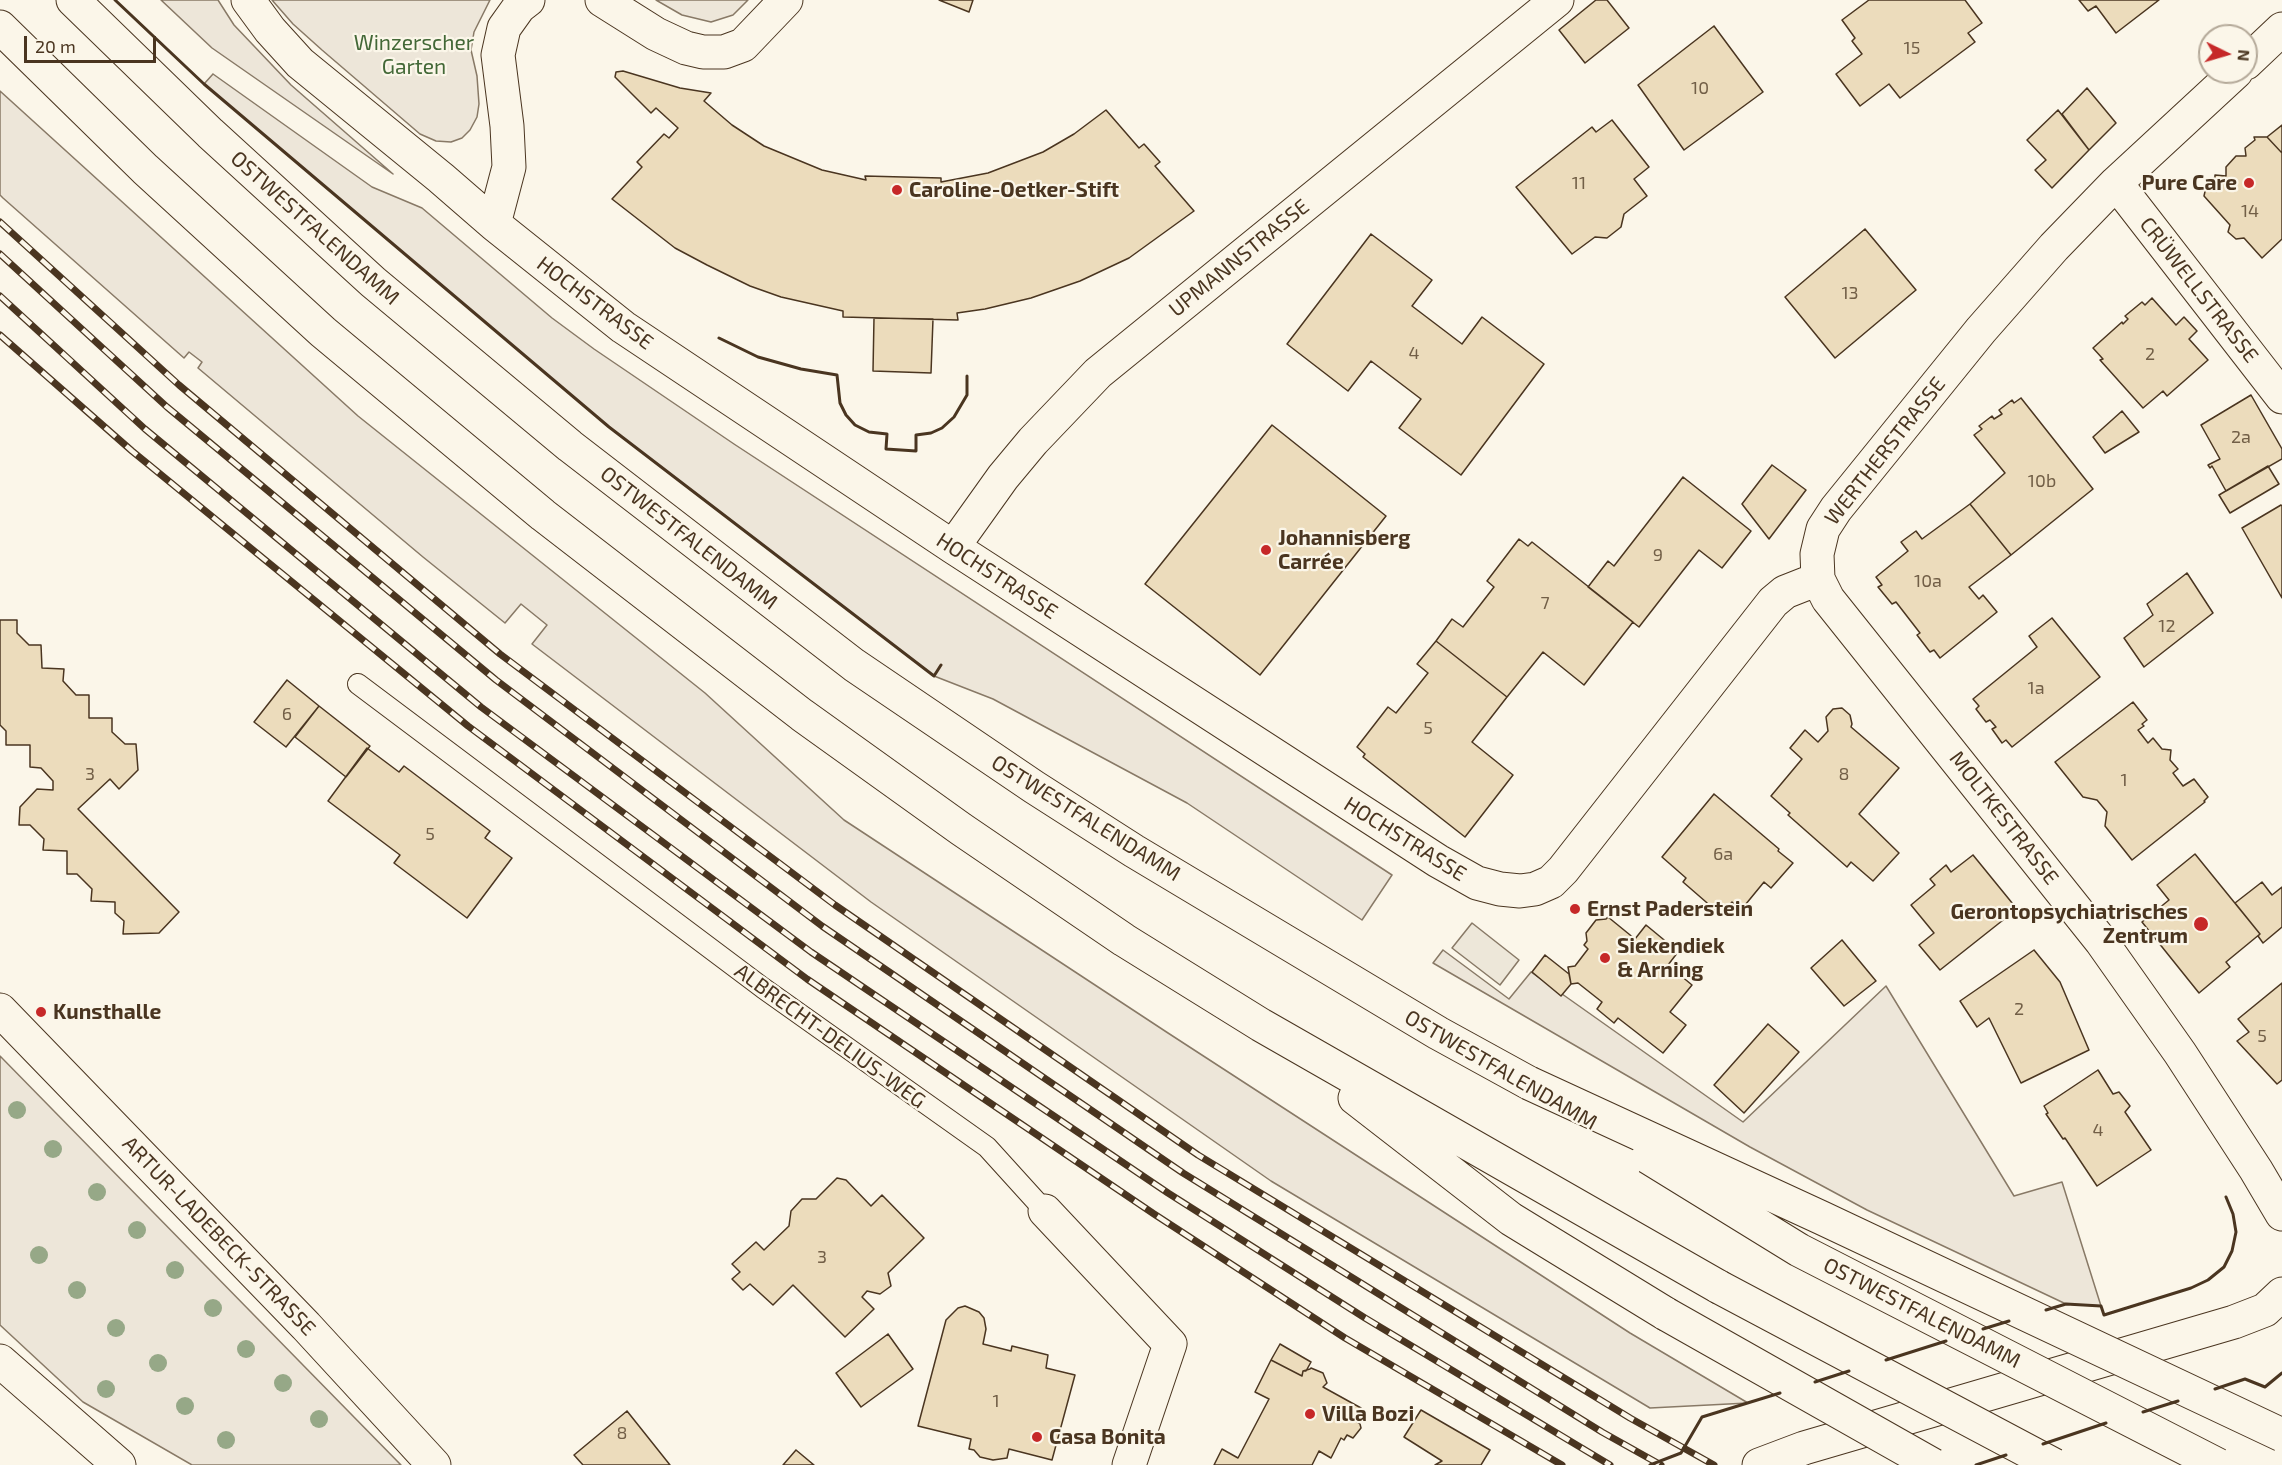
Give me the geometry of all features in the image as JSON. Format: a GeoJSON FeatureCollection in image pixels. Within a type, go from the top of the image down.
{"type":"FeatureCollection","features":[{"type":"Feature","properties":{"kind":"main road","name":"OSTWESTFALENDAMM"},"geometry":{"type":"LineString","coordinates":[[73,0],[210,132],[373,282],[570,446],[854,665],[1034,787],[1134,850],[1438,1033],[1529,1083],[1799,1250],[2218,1465]]}},
{"type":"Feature","properties":{"kind":"main road","name":"HOCHSTRASSE"},"geometry":{"type":"LineString","coordinates":[[248,0],[270,30],[300,63],[494,224],[623,327],[952,547],[1451,870],[1477,883],[1500,890],[1520,891],[1534,889],[1551,882],[1563,870],[1773,602],[1785,592],[1818,579]]}},
{"type":"Feature","properties":{"kind":"main road"},"geometry":{"type":"LineString","coordinates":[[494,224],[509,167],[507,126],[498,55],[504,28],[519,7],[528,0]]}},
{"type":"Feature","properties":{"kind":"main road"},"geometry":{"type":"LineString","coordinates":[[602,0],[656,34],[686,48],[703,52],[724,52],[743,45],[786,0]]}},
{"type":"Feature","properties":{"kind":"main road","name":"UPMANNSTRASSE"},"geometry":{"type":"LineString","coordinates":[[952,547],[1003,477],[1033,441],[1098,373],[1557,0]]}},
{"type":"Feature","properties":{"kind":"main road"},"geometry":{"type":"LineString","coordinates":[[0,27],[145,169],[323,332],[543,515],[802,715],[961,830],[1124,940],[1261,1025],[1719,1287],[2054,1465]]}},
{"type":"Feature","properties":{"kind":"main road"},"geometry":{"type":"LineString","coordinates":[[2258,52],[2282,29]]}},
{"type":"Feature","properties":{"kind":"main road","name":"WERTHERSTRASSE"},"geometry":{"type":"LineString","coordinates":[[1818,579],[1817,554],[1823,529],[1836,509],[1981,330],[2054,247],[2116,183],[2223,84]]}},
{"type":"Feature","properties":{"kind":"main road","name":"CRÜWELLSTRASSE"},"geometry":{"type":"LineString","coordinates":[[2116,183],[2282,397]]}},
{"type":"Feature","properties":{"kind":"main road","name":"MOLTKESTRASSE"},"geometry":{"type":"LineString","coordinates":[[1818,579],[1828,598],[2101,941],[2187,1062],[2282,1214]]}},
{"type":"Feature","properties":{"kind":"main road","name":"ARTUR-LADEBECK-STRASSE"},"geometry":{"type":"LineString","coordinates":[[0,1011],[306,1326],[434,1465]]}},
{"type":"Feature","properties":{"kind":"main road"},"geometry":{"type":"LineString","coordinates":[[1261,1025],[1511,1219],[1666,1314],[1933,1465]]}},
{"type":"Feature","properties":{"kind":"main road"},"geometry":{"type":"LineString","coordinates":[[1529,1083],[2282,1435]]}},
{"type":"Feature","properties":{"kind":"main road","name":"ALBRECHT-DELIUS-WEG"},"geometry":{"type":"LineString","coordinates":[[1045,1211],[1170,1344],[1129,1465]]}},
{"type":"Feature","properties":{"kind":"main road"},"geometry":{"type":"LineString","coordinates":[[1759,1465],[1804,1448],[2234,1322],[2265,1310],[2282,1293]]}},
{"type":"Feature","properties":{"kind":"main road"},"geometry":{"type":"LineString","coordinates":[[5,1375],[119,1465]]}},
{"type":"Feature","properties":{"kind":"lane","name":"ALBRECHT-DELIUS-WEG"},"geometry":{"type":"LineString","coordinates":[[358,684],[753,981],[987,1147],[1045,1211]]}},
{"type":"Feature","properties":{"kind":"green space"},"geometry":{"type":"Polygon","coordinates":[[[161,0],[218,0],[234,25],[291,85],[393,174],[212,48],[161,0]]]}},
{"type":"Feature","properties":{"kind":"green space","name":"Winzerscher Garten"},"geometry":{"type":"Polygon","coordinates":[[[272,0],[490,0],[474,32],[471,50],[477,76],[479,104],[477,117],[470,130],[462,138],[451,142],[436,141],[420,134],[293,24],[272,0]]]}},
{"type":"Feature","properties":{"kind":"green space"},"geometry":{"type":"Polygon","coordinates":[[[656,0],[748,0],[733,15],[711,22],[682,15],[656,0]]]}},
{"type":"Feature","properties":{"kind":"green space"},"geometry":{"type":"Polygon","coordinates":[[[213,74],[372,187],[422,208],[552,318],[594,349],[734,444],[1392,875],[1362,920],[1187,803],[993,699],[934,676],[609,427],[204,84],[213,74]]]}},
{"type":"Feature","properties":{"kind":"green space"},"geometry":{"type":"Polygon","coordinates":[[[0,91],[358,416],[705,693],[844,820],[1630,1333],[1748,1403],[1650,1408],[1271,1181],[871,902],[532,644],[547,625],[521,604],[505,623],[423,557],[198,368],[202,362],[189,352],[184,358],[3,198],[0,195],[0,91]]]}},
{"type":"Feature","properties":{"kind":"green space"},"geometry":{"type":"Polygon","coordinates":[[[1443,950],[1509,999],[1531,972],[1743,1122],[1886,986],[2014,1196],[2062,1182],[2101,1306],[2066,1304],[1867,1210],[1750,1147],[1433,963],[1443,950]]]}},
{"type":"Feature","properties":{"kind":"green space"},"geometry":{"type":"Polygon","coordinates":[[[0,1056],[401,1465],[192,1465],[83,1402],[0,1325],[0,1056]]]}},
{"type":"Feature","properties":{"kind":"shaded area"},"geometry":{"type":"Polygon","coordinates":[[[1472,923],[1519,960],[1500,985],[1452,948],[1472,923]]]}},
{"type":"Feature","properties":{"kind":"building"},"geometry":{"type":"Polygon","coordinates":[[[939,0],[973,0],[969,12],[939,0]]]}},
{"type":"Feature","properties":{"kind":"building"},"geometry":{"type":"Polygon","coordinates":[[[1596,0],[1607,0],[1629,28],[1585,63],[1559,30],[1596,0]]]}},
{"type":"Feature","properties":{"kind":"building"},"geometry":{"type":"Polygon","coordinates":[[[1869,0],[1965,0],[1982,23],[1968,33],[1975,42],[1900,98],[1889,84],[1860,106],[1836,74],[1862,54],[1852,41],[1855,38],[1842,20],[1869,0]]]}},
{"type":"Feature","properties":{"kind":"building"},"geometry":{"type":"Polygon","coordinates":[[[2079,0],[2159,0],[2116,33],[2096,6],[2088,11],[2079,0]]]}},
{"type":"Feature","properties":{"kind":"building"},"geometry":{"type":"Polygon","coordinates":[[[1714,26],[1763,92],[1684,150],[1638,85],[1714,26]]]}},
{"type":"Feature","properties":{"kind":"building","name":"Caroline-Oetker-Stift"},"geometry":{"type":"Polygon","coordinates":[[[623,71],[680,88],[711,93],[704,101],[732,125],[764,146],[822,170],[866,180],[865,176],[941,178],[941,182],[988,173],[1043,152],[1074,134],[1106,110],[1139,148],[1144,144],[1160,162],[1155,166],[1194,211],[1129,258],[1080,281],[1031,298],[957,313],[958,320],[843,317],[843,311],[781,297],[750,286],[707,265],[675,248],[612,199],[642,167],[637,162],[664,134],[669,138],[678,128],[656,108],[651,113],[615,77],[616,72],[623,71]]]}},
{"type":"Feature","properties":{"kind":"building"},"geometry":{"type":"Polygon","coordinates":[[[2087,88],[2116,123],[2089,150],[2062,114],[2087,88]]]}},
{"type":"Feature","properties":{"kind":"building"},"geometry":{"type":"Polygon","coordinates":[[[2058,110],[2089,150],[2052,188],[2035,170],[2046,160],[2027,140],[2058,110]]]}},
{"type":"Feature","properties":{"kind":"building"},"geometry":{"type":"Polygon","coordinates":[[[1612,120],[1649,167],[1634,179],[1647,196],[1624,214],[1621,227],[1607,238],[1595,237],[1572,254],[1516,187],[1592,127],[1596,132],[1612,120]]]}},
{"type":"Feature","properties":{"kind":"building"},"geometry":{"type":"Polygon","coordinates":[[[2282,125],[2282,153],[2267,137],[2282,125]]]}},
{"type":"Feature","properties":{"kind":"building"},"geometry":{"type":"Polygon","coordinates":[[[2254,137],[2267,137],[2282,153],[2282,239],[2262,258],[2244,238],[2236,239],[2228,232],[2230,225],[2204,196],[2206,187],[2215,175],[2226,176],[2226,167],[2236,156],[2246,156],[2245,148],[2255,140],[2254,137]]]}},
{"type":"Feature","properties":{"kind":"building"},"geometry":{"type":"Polygon","coordinates":[[[1865,229],[1916,290],[1835,358],[1785,297],[1865,229]]]}},
{"type":"Feature","properties":{"kind":"building"},"geometry":{"type":"Polygon","coordinates":[[[1371,234],[1432,280],[1412,306],[1462,344],[1482,317],[1544,364],[1461,475],[1399,428],[1421,399],[1371,361],[1348,391],[1287,344],[1371,234]]]}},
{"type":"Feature","properties":{"kind":"building"},"geometry":{"type":"Polygon","coordinates":[[[2152,298],[2176,325],[2184,317],[2197,331],[2189,339],[2208,360],[2167,396],[2163,391],[2143,408],[2100,360],[2103,359],[2093,348],[2122,322],[2123,324],[2128,319],[2125,316],[2142,302],[2145,305],[2152,298]]]}},
{"type":"Feature","properties":{"kind":"building"},"geometry":{"type":"Polygon","coordinates":[[[874,318],[933,319],[931,373],[873,371],[874,318]]]}},
{"type":"Feature","properties":{"kind":"building"},"geometry":{"type":"Polygon","coordinates":[[[2251,395],[2282,449],[2282,459],[2226,491],[2212,466],[2210,468],[2208,465],[2220,459],[2201,425],[2251,395]]]}},
{"type":"Feature","properties":{"kind":"building"},"geometry":{"type":"Polygon","coordinates":[[[2021,398],[2093,489],[2011,555],[1970,504],[2005,473],[1974,435],[1982,429],[1979,426],[1992,416],[1994,419],[2002,414],[1999,410],[2012,400],[2014,403],[2021,398]]]}},
{"type":"Feature","properties":{"kind":"building"},"geometry":{"type":"Polygon","coordinates":[[[2122,411],[2139,432],[2105,453],[2093,437],[2122,411]]]}},
{"type":"Feature","properties":{"kind":"building","name":"Johannisberg Carrée"},"geometry":{"type":"Polygon","coordinates":[[[1272,425],[1386,516],[1260,675],[1145,584],[1272,425]]]}},
{"type":"Feature","properties":{"kind":"building"},"geometry":{"type":"Polygon","coordinates":[[[1772,465],[1806,490],[1769,539],[1742,504],[1772,465]]]}},
{"type":"Feature","properties":{"kind":"building"},"geometry":{"type":"Polygon","coordinates":[[[2268,466],[2279,484],[2230,513],[2219,495],[2268,466]]]}},
{"type":"Feature","properties":{"kind":"building"},"geometry":{"type":"Polygon","coordinates":[[[1683,477],[1751,531],[1722,568],[1699,550],[1639,627],[1588,587],[1608,561],[1614,566],[1683,477]]]}},
{"type":"Feature","properties":{"kind":"building"},"geometry":{"type":"Polygon","coordinates":[[[1970,504],[2011,555],[1969,587],[1979,599],[1983,595],[1997,612],[1940,658],[1934,650],[1930,652],[1917,635],[1920,633],[1896,602],[1892,604],[1878,587],[1882,585],[1876,577],[1908,551],[1901,542],[1916,531],[1922,539],[1970,504]]]}},
{"type":"Feature","properties":{"kind":"building"},"geometry":{"type":"Polygon","coordinates":[[[2282,506],[2282,598],[2242,528],[2282,506]]]}},
{"type":"Feature","properties":{"kind":"building"},"geometry":{"type":"Polygon","coordinates":[[[1519,539],[1528,546],[1532,542],[1633,622],[1584,685],[1543,652],[1507,697],[1436,641],[1452,619],[1463,627],[1494,587],[1487,581],[1519,539]]]}},
{"type":"Feature","properties":{"kind":"building"},"geometry":{"type":"Polygon","coordinates":[[[2187,573],[2213,613],[2144,667],[2124,638],[2153,615],[2147,604],[2187,573]]]}},
{"type":"Feature","properties":{"kind":"building"},"geometry":{"type":"Polygon","coordinates":[[[2052,618],[2100,677],[2012,747],[2006,740],[2002,743],[1992,729],[1996,727],[1990,720],[1986,722],[1976,709],[1979,706],[1973,699],[2037,647],[2029,636],[2052,618]]]}},
{"type":"Feature","properties":{"kind":"building"},"geometry":{"type":"Polygon","coordinates":[[[0,620],[17,620],[17,633],[29,645],[41,645],[42,668],[64,669],[63,681],[76,695],[89,695],[89,718],[112,718],[112,732],[125,744],[136,744],[138,770],[119,789],[110,779],[78,809],[179,912],[159,933],[123,934],[124,921],[115,913],[115,902],[91,901],[92,889],[77,874],[67,874],[67,851],[43,850],[44,839],[30,825],[19,825],[20,807],[37,789],[53,790],[53,781],[41,768],[30,767],[30,745],[6,745],[6,731],[0,725],[0,620]]]}},
{"type":"Feature","properties":{"kind":"building"},"geometry":{"type":"Polygon","coordinates":[[[1436,641],[1507,697],[1472,742],[1513,775],[1465,837],[1363,757],[1365,754],[1357,747],[1388,707],[1396,713],[1428,673],[1417,664],[1436,641]]]}},
{"type":"Feature","properties":{"kind":"building"},"geometry":{"type":"Polygon","coordinates":[[[287,680],[319,706],[286,747],[254,722],[287,680]]]}},
{"type":"Feature","properties":{"kind":"building"},"geometry":{"type":"Polygon","coordinates":[[[2133,702],[2147,720],[2138,730],[2148,743],[2153,738],[2162,749],[2171,750],[2170,760],[2178,769],[2173,773],[2183,786],[2194,779],[2208,797],[2205,802],[2132,860],[2105,826],[2107,812],[2097,800],[2083,797],[2055,762],[2133,702]]]}},
{"type":"Feature","properties":{"kind":"building"},"geometry":{"type":"Polygon","coordinates":[[[319,706],[370,746],[346,777],[295,737],[319,706]]]}},
{"type":"Feature","properties":{"kind":"building"},"geometry":{"type":"Polygon","coordinates":[[[1842,708],[1850,715],[1851,727],[1899,768],[1859,814],[1899,853],[1873,881],[1851,862],[1847,867],[1788,815],[1790,813],[1771,796],[1802,759],[1790,748],[1805,730],[1818,742],[1828,731],[1826,717],[1833,709],[1842,708]]]}},
{"type":"Feature","properties":{"kind":"building"},"geometry":{"type":"Polygon","coordinates":[[[367,748],[399,772],[404,766],[490,831],[485,838],[512,858],[467,918],[394,863],[400,855],[328,801],[367,748]]]}},
{"type":"Feature","properties":{"kind":"building"},"geometry":{"type":"Polygon","coordinates":[[[1714,794],[1793,863],[1771,888],[1764,882],[1741,910],[1732,902],[1721,915],[1683,882],[1686,878],[1662,857],[1714,794]]]}},
{"type":"Feature","properties":{"kind":"building"},"geometry":{"type":"Polygon","coordinates":[[[2195,854],[2260,934],[2226,962],[2230,967],[2199,993],[2142,922],[2169,900],[2157,885],[2195,854]]]}},
{"type":"Feature","properties":{"kind":"building"},"geometry":{"type":"Polygon","coordinates":[[[1973,855],[2017,909],[1940,970],[1919,945],[1934,933],[1911,905],[1935,885],[1930,879],[1946,865],[1951,872],[1973,855]]]}},
{"type":"Feature","properties":{"kind":"building"},"geometry":{"type":"Polygon","coordinates":[[[2262,882],[2272,895],[2282,887],[2282,927],[2263,943],[2258,936],[2260,934],[2235,903],[2262,882]]]}},
{"type":"Feature","properties":{"kind":"building"},"geometry":{"type":"Polygon","coordinates":[[[1608,917],[1635,939],[1646,925],[1678,952],[1668,965],[1692,985],[1670,1012],[1686,1025],[1663,1053],[1618,1018],[1614,1023],[1597,1009],[1602,1002],[1578,983],[1571,984],[1568,967],[1575,966],[1588,949],[1584,945],[1587,941],[1586,933],[1596,920],[1608,917]]]}},
{"type":"Feature","properties":{"kind":"building"},"geometry":{"type":"Polygon","coordinates":[[[1842,940],[1876,981],[1844,1006],[1811,968],[1842,940]]]}},
{"type":"Feature","properties":{"kind":"building"},"geometry":{"type":"Polygon","coordinates":[[[2034,950],[2060,982],[2089,1050],[2021,1083],[1989,1018],[1977,1027],[1960,1001],[2034,950]]]}},
{"type":"Feature","properties":{"kind":"building"},"geometry":{"type":"Polygon","coordinates":[[[1545,955],[1569,974],[1571,984],[1561,996],[1532,972],[1545,955]]]}},
{"type":"Feature","properties":{"kind":"building"},"geometry":{"type":"Polygon","coordinates":[[[2282,983],[2282,1080],[2277,1084],[2237,1041],[2249,1032],[2238,1019],[2282,983]]]}},
{"type":"Feature","properties":{"kind":"building"},"geometry":{"type":"Polygon","coordinates":[[[1768,1024],[1799,1052],[1744,1113],[1714,1085],[1768,1024]]]}},
{"type":"Feature","properties":{"kind":"building"},"geometry":{"type":"Polygon","coordinates":[[[2098,1070],[2113,1094],[2119,1092],[2130,1106],[2125,1112],[2151,1150],[2097,1186],[2046,1114],[2048,1113],[2044,1106],[2098,1070]]]}},
{"type":"Feature","properties":{"kind":"building"},"geometry":{"type":"Polygon","coordinates":[[[837,1178],[846,1180],[871,1206],[882,1195],[924,1238],[888,1273],[891,1286],[880,1294],[867,1291],[862,1297],[874,1309],[845,1337],[793,1285],[773,1305],[750,1284],[743,1290],[732,1279],[740,1272],[732,1264],[756,1242],[764,1250],[789,1226],[791,1211],[802,1199],[816,1199],[837,1178]]]}},
{"type":"Feature","properties":{"kind":"building"},"geometry":{"type":"Polygon","coordinates":[[[965,1306],[979,1312],[984,1318],[986,1329],[983,1344],[1011,1351],[1012,1346],[1048,1355],[1046,1368],[1075,1375],[1052,1460],[1009,1449],[1007,1458],[993,1460],[980,1457],[974,1450],[969,1449],[971,1439],[918,1426],[946,1320],[958,1308],[965,1306]]]}},
{"type":"Feature","properties":{"kind":"building"},"geometry":{"type":"Polygon","coordinates":[[[888,1334],[913,1369],[861,1407],[836,1373],[888,1334]]]}},
{"type":"Feature","properties":{"kind":"building"},"geometry":{"type":"Polygon","coordinates":[[[1280,1344],[1311,1362],[1306,1371],[1303,1371],[1302,1376],[1271,1360],[1280,1344]]]}},
{"type":"Feature","properties":{"kind":"building","name":"Villa Bozi"},"geometry":{"type":"Polygon","coordinates":[[[1271,1360],[1302,1376],[1303,1371],[1311,1368],[1323,1373],[1327,1383],[1323,1387],[1361,1408],[1354,1420],[1360,1424],[1361,1428],[1353,1438],[1347,1435],[1344,1440],[1341,1438],[1331,1458],[1319,1451],[1312,1465],[1214,1465],[1222,1449],[1238,1458],[1269,1399],[1255,1392],[1271,1360]]]}},
{"type":"Feature","properties":{"kind":"building"},"geometry":{"type":"Polygon","coordinates":[[[1421,1410],[1490,1450],[1481,1465],[1435,1465],[1442,1461],[1404,1437],[1421,1410]]]}},
{"type":"Feature","properties":{"kind":"building"},"geometry":{"type":"Polygon","coordinates":[[[627,1411],[670,1465],[583,1465],[574,1455],[627,1411]]]}},
{"type":"Feature","properties":{"kind":"building"},"geometry":{"type":"Polygon","coordinates":[[[796,1450],[814,1465],[783,1465],[796,1450]]]}},
{"type":"Feature","properties":{"kind":"railway"},"geometry":{"type":"LineString","coordinates":[[0,222],[179,385],[500,654],[835,905],[1198,1155],[1630,1418],[1714,1465]]}},
{"type":"Feature","properties":{"kind":"railway"},"geometry":{"type":"LineString","coordinates":[[0,254],[167,407],[496,680],[822,926],[1183,1173],[1602,1432],[1661,1465]]}},
{"type":"Feature","properties":{"kind":"railway"},"geometry":{"type":"LineString","coordinates":[[0,296],[145,429],[481,707],[811,952],[1168,1193],[1365,1318],[1610,1465]]}},
{"type":"Feature","properties":{"kind":"railway"},"geometry":{"type":"LineString","coordinates":[[0,335],[132,451],[468,726],[807,979],[1154,1214],[1345,1338],[1562,1465]]}},
{"type":"Feature","properties":{"kind":"wall"},"geometry":{"type":"LineString","coordinates":[[115,0],[204,84],[609,427],[934,676],[941,665]]}},
{"type":"Feature","properties":{"kind":"wall"},"geometry":{"type":"LineString","coordinates":[[719,338],[758,357],[801,369],[837,375],[840,403],[846,415],[855,425],[869,432],[887,434],[886,449],[916,451],[916,435],[931,433],[942,428],[954,417],[967,395],[967,376]]}},
{"type":"Feature","properties":{"kind":"wall"},"geometry":{"type":"LineString","coordinates":[[2046,1310],[2066,1304],[2101,1306],[2104,1315],[2191,1288],[2208,1280],[2224,1267],[2232,1251],[2236,1232],[2233,1214],[2226,1197]]}},
{"type":"Feature","properties":{"kind":"wall"},"geometry":{"type":"LineString","coordinates":[[1983,1329],[2009,1321]]}},
{"type":"Feature","properties":{"kind":"wall"},"geometry":{"type":"LineString","coordinates":[[1886,1360],[1946,1341]]}},
{"type":"Feature","properties":{"kind":"wall"},"geometry":{"type":"LineString","coordinates":[[1815,1382],[1849,1371]]}},
{"type":"Feature","properties":{"kind":"wall"},"geometry":{"type":"LineString","coordinates":[[2215,1389],[2245,1379],[2265,1387],[2282,1373]]}},
{"type":"Feature","properties":{"kind":"wall"},"geometry":{"type":"LineString","coordinates":[[1650,1465],[1681,1453],[1702,1417],[1780,1393]]}},
{"type":"Feature","properties":{"kind":"wall"},"geometry":{"type":"LineString","coordinates":[[2143,1412],[2178,1401]]}},
{"type":"Feature","properties":{"kind":"wall"},"geometry":{"type":"LineString","coordinates":[[2043,1444],[2106,1423]]}},
{"type":"Feature","properties":{"kind":"wall"},"geometry":{"type":"LineString","coordinates":[[1976,1465],[2006,1455]]}},
{"type":"Feature","properties":{"kind":"place","name":"Pure Care"},"geometry":{"type":"Point","coordinates":[2249,183]}},
{"type":"Feature","properties":{"kind":"place","name":"Caroline-Oetker-Stift"},"geometry":{"type":"Point","coordinates":[897,190]}},
{"type":"Feature","properties":{"kind":"place","name":"Johannisberg Carrée"},"geometry":{"type":"Point","coordinates":[1266,550]}},
{"type":"Feature","properties":{"kind":"place","name":"Ernst Paderstein"},"geometry":{"type":"Point","coordinates":[1575,909]}},
{"type":"Feature","properties":{"kind":"place","name":"Gerontopsychiatrisches Zentrum"},"geometry":{"type":"Point","coordinates":[2201,924]}},
{"type":"Feature","properties":{"kind":"place","name":"Siekendiek & Arning"},"geometry":{"type":"Point","coordinates":[1605,958]}},
{"type":"Feature","properties":{"kind":"place","name":"Kunsthalle"},"geometry":{"type":"Point","coordinates":[41,1012]}},
{"type":"Feature","properties":{"kind":"place","name":"Villa Bozi"},"geometry":{"type":"Point","coordinates":[1310,1414]}},
{"type":"Feature","properties":{"kind":"place","name":"Casa Bonita"},"geometry":{"type":"Point","coordinates":[1037,1437]}}]}
